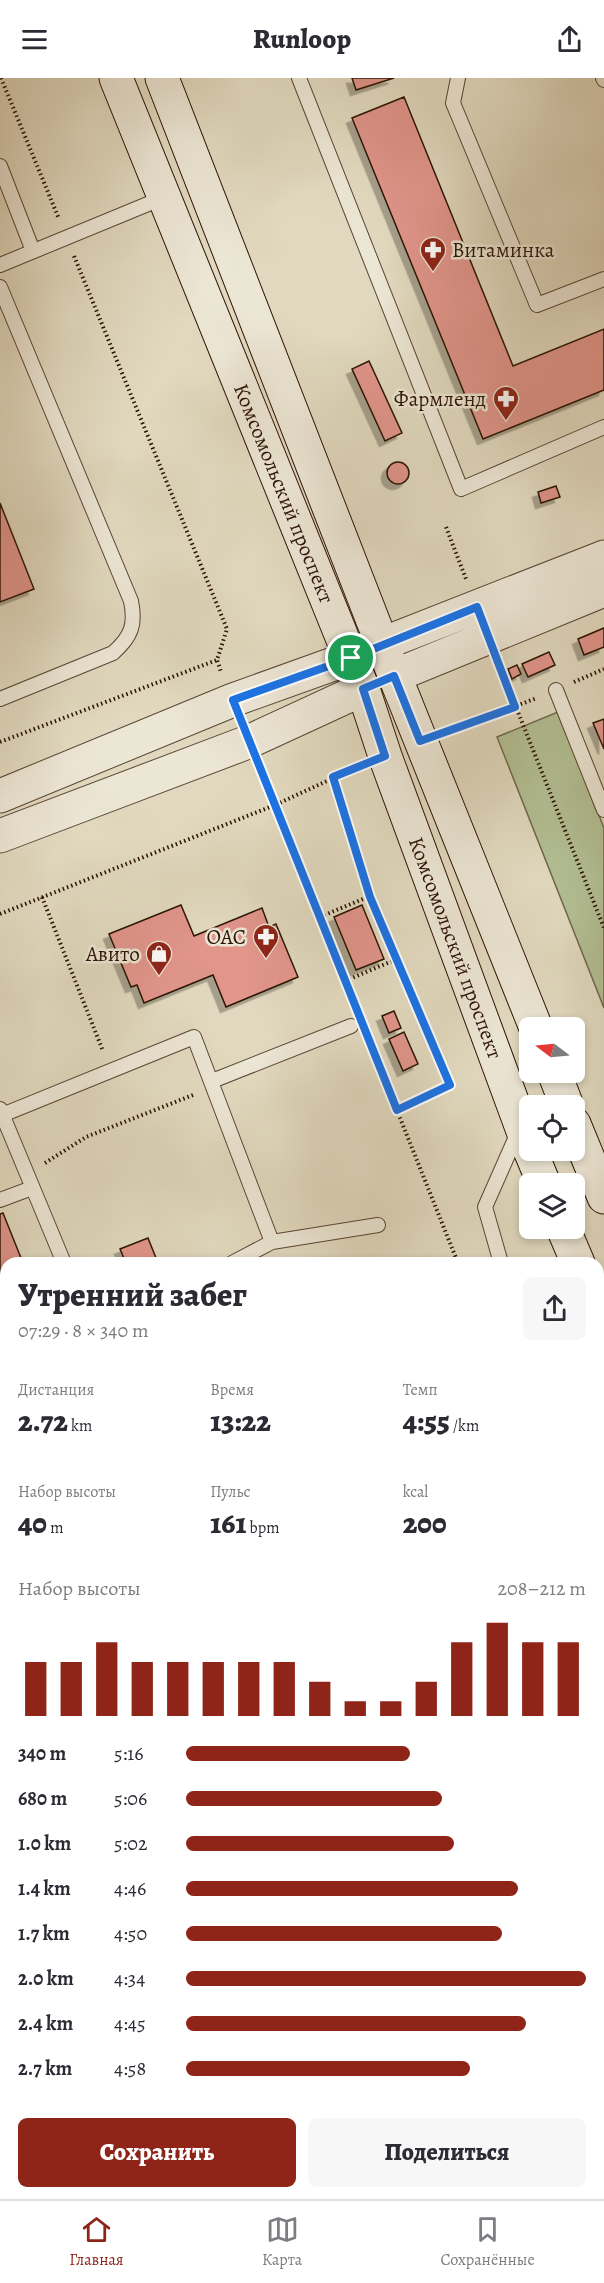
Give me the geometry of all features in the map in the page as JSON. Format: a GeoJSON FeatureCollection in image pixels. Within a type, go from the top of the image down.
{"type":"FeatureCollection","features":[{"type":"Feature","properties":{"kind":"main road","name":"Комсомольский проспект"},"geometry":{"type":"LineString","coordinates":[[116,78],[363,689],[385,756],[519,1123]]}},
{"type":"Feature","properties":{"kind":"main road","name":"Комсомольский проспект"},"geometry":{"type":"LineString","coordinates":[[162,78],[394,676],[532,1017]]}},
{"type":"Feature","properties":{"kind":"main road"},"geometry":{"type":"LineString","coordinates":[[0,796],[233,700],[351,658],[604,557]]}},
{"type":"Feature","properties":{"kind":"main road"},"geometry":{"type":"LineString","coordinates":[[0,836],[248,742],[363,689],[604,590]]}},
{"type":"Feature","properties":{"kind":"main road"},"geometry":{"type":"LineString","coordinates":[[585,1151],[604,1197]]}},
{"type":"Feature","properties":{"kind":"main road"},"geometry":{"type":"LineString","coordinates":[[568,1239],[575,1257]]}},
{"type":"Feature","properties":{"kind":"lane"},"geometry":{"type":"LineString","coordinates":[[300,78],[461,489],[604,427]]}},
{"type":"Feature","properties":{"kind":"lane"},"geometry":{"type":"LineString","coordinates":[[458,78],[453,103],[537,305],[604,279]]}},
{"type":"Feature","properties":{"kind":"lane"},"geometry":{"type":"LineString","coordinates":[[0,166],[33,250]]}},
{"type":"Feature","properties":{"kind":"lane"},"geometry":{"type":"LineString","coordinates":[[0,265],[165,197]]}},
{"type":"Feature","properties":{"kind":"lane"},"geometry":{"type":"LineString","coordinates":[[0,287],[131,601],[134,617],[132,630],[125,642],[113,653],[0,699]]}},
{"type":"Feature","properties":{"kind":"lane"},"geometry":{"type":"LineString","coordinates":[[556,690],[604,810]]}},
{"type":"Feature","properties":{"kind":"lane"},"geometry":{"type":"LineString","coordinates":[[213,1084],[351,1026]]}},
{"type":"Feature","properties":{"kind":"lane"},"geometry":{"type":"LineString","coordinates":[[61,1257],[1,1112],[194,1037],[272,1242]]}},
{"type":"Feature","properties":{"kind":"lane"},"geometry":{"type":"LineString","coordinates":[[499,1257],[485,1207],[519,1154]]}},
{"type":"Feature","properties":{"kind":"lane"},"geometry":{"type":"LineString","coordinates":[[0,1200],[29,1181]]}},
{"type":"Feature","properties":{"kind":"lane"},"geometry":{"type":"LineString","coordinates":[[243,1257],[272,1242],[378,1225]]}},
{"type":"Feature","properties":{"kind":"path"},"geometry":{"type":"LineString","coordinates":[[1,78],[227,630],[217,660],[233,700]]}},
{"type":"Feature","properties":{"kind":"path"},"geometry":{"type":"LineString","coordinates":[[446,527],[477,607]]}},
{"type":"Feature","properties":{"kind":"path"},"geometry":{"type":"LineString","coordinates":[[488,638],[604,928]]}},
{"type":"Feature","properties":{"kind":"path"},"geometry":{"type":"LineString","coordinates":[[0,742],[217,660]]}},
{"type":"Feature","properties":{"kind":"path"},"geometry":{"type":"LineString","coordinates":[[420,741],[515,707],[604,669]]}},
{"type":"Feature","properties":{"kind":"path"},"geometry":{"type":"LineString","coordinates":[[248,742],[358,1014]]}},
{"type":"Feature","properties":{"kind":"path"},"geometry":{"type":"LineString","coordinates":[[0,914],[275,805],[333,777],[385,756]]}},
{"type":"Feature","properties":{"kind":"path"},"geometry":{"type":"LineString","coordinates":[[333,777],[370,897],[450,1085],[397,1110]]}},
{"type":"Feature","properties":{"kind":"path"},"geometry":{"type":"LineString","coordinates":[[42,897],[111,1071]]}},
{"type":"Feature","properties":{"kind":"path"},"geometry":{"type":"LineString","coordinates":[[320,917],[370,897]]}},
{"type":"Feature","properties":{"kind":"path"},"geometry":{"type":"LineString","coordinates":[[345,981],[397,959]]}},
{"type":"Feature","properties":{"kind":"path"},"geometry":{"type":"LineString","coordinates":[[367,1035],[456,1257]]}},
{"type":"Feature","properties":{"kind":"path"},"geometry":{"type":"LineString","coordinates":[[29,1181],[86,1137],[213,1084]]}},
{"type":"Feature","properties":{"kind":"green space"},"geometry":{"type":"Polygon","coordinates":[[[558,712],[604,828],[604,1008],[497,737],[558,712]]]}},
{"type":"Feature","properties":{"kind":"building"},"geometry":{"type":"Polygon","coordinates":[[[352,78],[394,78],[356,90],[352,78]]]}},
{"type":"Feature","properties":{"kind":"building"},"geometry":{"type":"Polygon","coordinates":[[[404,97],[513,366],[604,329],[604,390],[483,439],[352,118],[404,97]]]}},
{"type":"Feature","properties":{"kind":"building"},"geometry":{"type":"Polygon","coordinates":[[[369,361],[402,433],[385,441],[352,369],[369,361]]]}},
{"type":"Feature","properties":{"kind":"building"},"geometry":{"type":"Polygon","coordinates":[[[398,462],[406,465],[409,473],[406,481],[398,484],[390,481],[387,473],[390,465],[398,462]]]}},
{"type":"Feature","properties":{"kind":"building"},"geometry":{"type":"Polygon","coordinates":[[[556,486],[560,497],[541,503],[538,492],[556,486]]]}},
{"type":"Feature","properties":{"kind":"building"},"geometry":{"type":"Polygon","coordinates":[[[0,503],[34,589],[0,602],[0,503]]]}},
{"type":"Feature","properties":{"kind":"building"},"geometry":{"type":"Polygon","coordinates":[[[604,628],[604,647],[584,655],[578,639],[604,628]]]}},
{"type":"Feature","properties":{"kind":"building"},"geometry":{"type":"Polygon","coordinates":[[[549,652],[555,665],[528,677],[522,664],[549,652]]]}},
{"type":"Feature","properties":{"kind":"building"},"geometry":{"type":"Polygon","coordinates":[[[517,665],[521,674],[512,679],[508,669],[517,665]]]}},
{"type":"Feature","properties":{"kind":"building"},"geometry":{"type":"Polygon","coordinates":[[[604,719],[604,749],[593,723],[604,719]]]}},
{"type":"Feature","properties":{"kind":"building"},"geometry":{"type":"Polygon","coordinates":[[[181,905],[194,936],[262,908],[269,927],[276,924],[298,977],[226,1007],[213,975],[144,1003],[137,985],[131,987],[109,934],[181,905]]]}},
{"type":"Feature","properties":{"kind":"building"},"geometry":{"type":"Polygon","coordinates":[[[362,905],[384,959],[356,970],[334,917],[362,905]]]}},
{"type":"Feature","properties":{"kind":"building"},"geometry":{"type":"Polygon","coordinates":[[[394,1011],[401,1028],[389,1033],[382,1016],[394,1011]]]}},
{"type":"Feature","properties":{"kind":"building"},"geometry":{"type":"Polygon","coordinates":[[[404,1032],[418,1064],[403,1071],[389,1039],[404,1032]]]}},
{"type":"Feature","properties":{"kind":"building"},"geometry":{"type":"Polygon","coordinates":[[[3,1213],[21,1257],[0,1257],[0,1214],[3,1213]]]}},
{"type":"Feature","properties":{"kind":"building"},"geometry":{"type":"Polygon","coordinates":[[[148,1238],[156,1257],[123,1257],[120,1249],[148,1238]]]}},
{"type":"Feature","properties":{"kind":"place","name":"Витаминка"},"geometry":{"type":"Point","coordinates":[433,273]}},
{"type":"Feature","properties":{"kind":"place","name":"Фармленд"},"geometry":{"type":"Point","coordinates":[506,422]}},
{"type":"Feature","properties":{"kind":"place","name":"ОАС"},"geometry":{"type":"Point","coordinates":[266,960]}},
{"type":"Feature","properties":{"kind":"place","name":"Авито"},"geometry":{"type":"Point","coordinates":[159,977]}},
{"type":"Feature","properties":{"kind":"route"},"geometry":{"type":"LineString","coordinates":[[477,607],[515,707],[420,741],[394,676],[363,689],[385,756],[333,777],[370,897],[450,1085],[397,1110],[233,700],[351,658],[477,607]]}}]}
